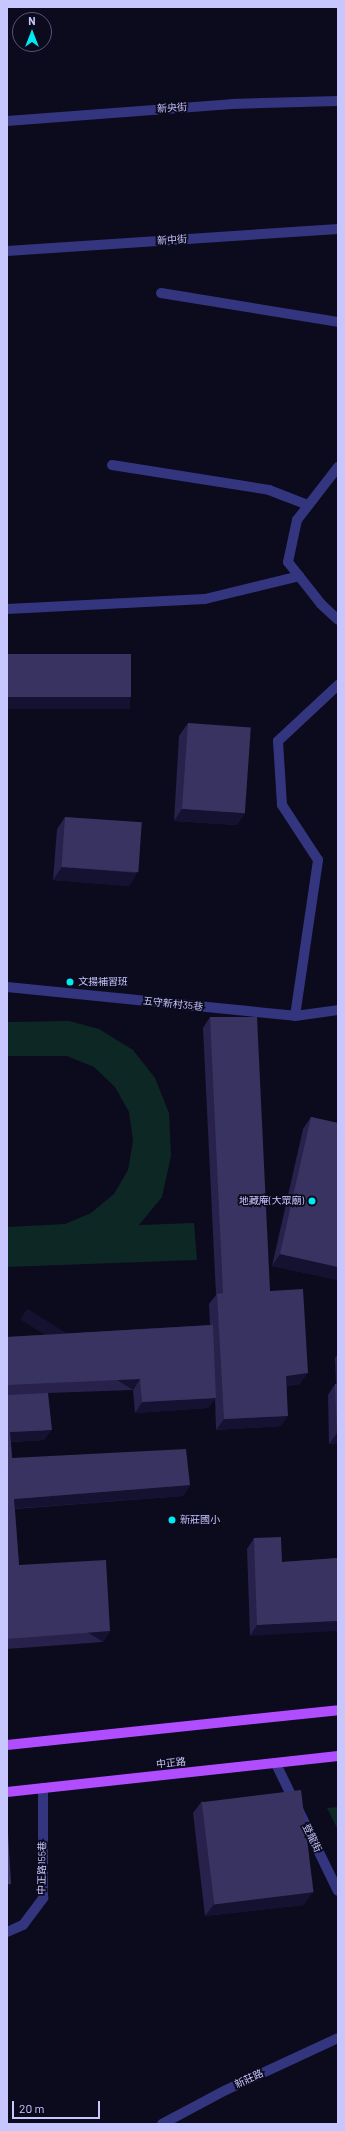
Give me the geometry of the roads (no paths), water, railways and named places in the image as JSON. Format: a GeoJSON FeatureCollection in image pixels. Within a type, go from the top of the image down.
{"type":"FeatureCollection","features":[{"type":"Feature","properties":{"kind":"main road"},"geometry":{"type":"LineString","coordinates":[[7,1745],[338,1710]]}},
{"type":"Feature","properties":{"kind":"main road","name":"中正路"},"geometry":{"type":"LineString","coordinates":[[7,1792],[276,1764],[338,1756]]}},
{"type":"Feature","properties":{"kind":"street","name":"新央街"},"geometry":{"type":"LineString","coordinates":[[7,121],[231,104],[338,101]]}},
{"type":"Feature","properties":{"kind":"street","name":"新中街"},"geometry":{"type":"LineString","coordinates":[[7,252],[338,229]]}},
{"type":"Feature","properties":{"kind":"street"},"geometry":{"type":"LineString","coordinates":[[161,293],[338,322]]}},
{"type":"Feature","properties":{"kind":"street"},"geometry":{"type":"LineString","coordinates":[[112,465],[269,490],[308,505]]}},
{"type":"Feature","properties":{"kind":"street"},"geometry":{"type":"LineString","coordinates":[[338,467],[297,520],[288,562],[321,604],[338,620]]}},
{"type":"Feature","properties":{"kind":"street"},"geometry":{"type":"LineString","coordinates":[[7,610],[205,599],[299,576]]}},
{"type":"Feature","properties":{"kind":"street"},"geometry":{"type":"LineString","coordinates":[[295,1016],[318,860],[282,805],[278,741],[338,685]]}},
{"type":"Feature","properties":{"kind":"street","name":"五守新村35巷"},"geometry":{"type":"LineString","coordinates":[[7,987],[295,1016],[338,1010]]}},
{"type":"Feature","properties":{"kind":"street","name":"登龍街"},"geometry":{"type":"LineString","coordinates":[[276,1764],[338,1891]]}},
{"type":"Feature","properties":{"kind":"street","name":"中正路155巷"},"geometry":{"type":"LineString","coordinates":[[7,1932],[22,1924],[43,1898],[43,1788]]}},
{"type":"Feature","properties":{"kind":"street","name":"新莊路"},"geometry":{"type":"LineString","coordinates":[[162,2124],[226,2090],[338,2038]]}},
{"type":"Feature","properties":{"kind":"place","name":"文揚補習班"},"geometry":{"type":"Point","coordinates":[70,982]}},
{"type":"Feature","properties":{"kind":"place","name":"地藏庵(大眾廟)"},"geometry":{"type":"Point","coordinates":[312,1201]}},
{"type":"Feature","properties":{"kind":"place","name":"新莊國小"},"geometry":{"type":"Point","coordinates":[172,1520]}}]}
